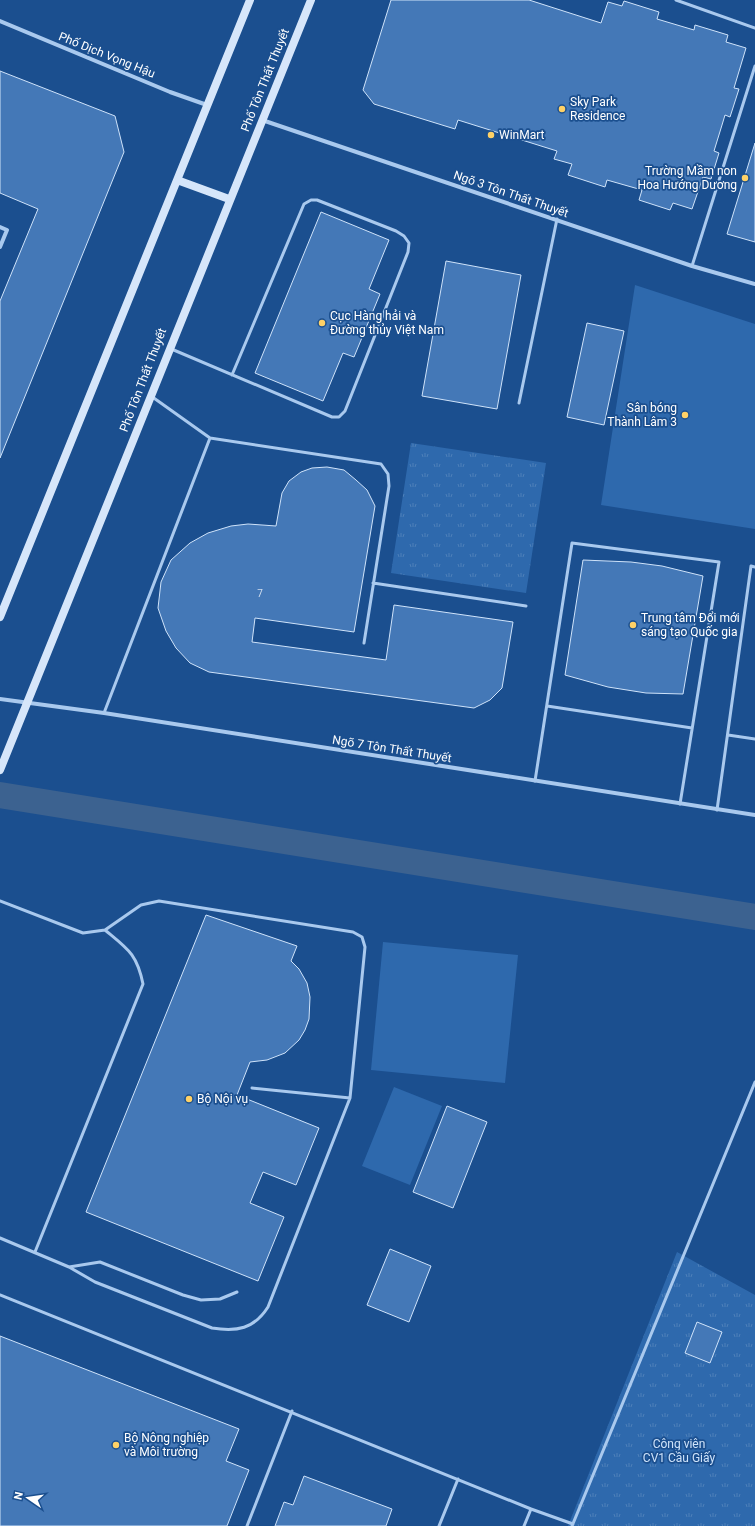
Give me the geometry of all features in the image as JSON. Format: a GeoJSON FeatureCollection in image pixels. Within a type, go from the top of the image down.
{"type":"FeatureCollection","features":[{"type":"Feature","properties":{"kind":"main road"},"geometry":{"type":"LineString","coordinates":[[0,617],[250,0]]}},
{"type":"Feature","properties":{"kind":"main road","name":"Phố Tôn Thất Thuyết"},"geometry":{"type":"LineString","coordinates":[[0,770],[151,396],[199,271],[311,0]]}},
{"type":"Feature","properties":{"kind":"main road"},"geometry":{"type":"LineString","coordinates":[[177,180],[229,199]]}},
{"type":"Feature","properties":{"kind":"street","name":"Phố Dịch Vọng Hậu"},"geometry":{"type":"LineString","coordinates":[[0,21],[170,92],[208,105]]}},
{"type":"Feature","properties":{"kind":"street","name":"Ngõ 3 Tôn Thất Thuyết"},"geometry":{"type":"LineString","coordinates":[[261,120],[692,266],[755,284]]}},
{"type":"Feature","properties":{"kind":"street"},"geometry":{"type":"LineString","coordinates":[[0,227],[7,230],[0,247]]}},
{"type":"Feature","properties":{"kind":"street","name":"Ngõ 7 Tôn Thất Thuyết"},"geometry":{"type":"LineString","coordinates":[[0,699],[104,713],[755,815]]}},
{"type":"Feature","properties":{"kind":"lane"},"geometry":{"type":"LineString","coordinates":[[676,0],[755,28]]}},
{"type":"Feature","properties":{"kind":"lane"},"geometry":{"type":"LineString","coordinates":[[692,266],[755,66]]}},
{"type":"Feature","properties":{"kind":"lane"},"geometry":{"type":"LineString","coordinates":[[169,348],[232,375],[332,417],[338,417],[346,411],[408,252],[409,243],[404,236],[396,231],[317,200],[311,200],[304,204],[232,375]]}},
{"type":"Feature","properties":{"kind":"lane"},"geometry":{"type":"LineString","coordinates":[[518,403],[557,220]]}},
{"type":"Feature","properties":{"kind":"lane"},"geometry":{"type":"LineString","coordinates":[[151,396],[210,438],[381,464],[388,474],[389,486],[364,644]]}},
{"type":"Feature","properties":{"kind":"lane"},"geometry":{"type":"LineString","coordinates":[[104,713],[210,438]]}},
{"type":"Feature","properties":{"kind":"lane"},"geometry":{"type":"LineString","coordinates":[[535,781],[572,543],[719,562],[680,804]]}},
{"type":"Feature","properties":{"kind":"lane"},"geometry":{"type":"LineString","coordinates":[[717,810],[751,566],[755,567]]}},
{"type":"Feature","properties":{"kind":"lane"},"geometry":{"type":"LineString","coordinates":[[374,582],[526,606]]}},
{"type":"Feature","properties":{"kind":"lane"},"geometry":{"type":"LineString","coordinates":[[547,706],[692,728]]}},
{"type":"Feature","properties":{"kind":"lane"},"geometry":{"type":"LineString","coordinates":[[728,735],[755,739]]}},
{"type":"Feature","properties":{"kind":"lane"},"geometry":{"type":"LineString","coordinates":[[0,901],[84,933],[105,930],[140,905],[159,901],[353,932],[362,937],[365,946],[350,1098],[268,1307],[262,1316],[253,1324],[230,1331],[212,1328],[95,1282],[69,1267],[0,1238]]}},
{"type":"Feature","properties":{"kind":"lane"},"geometry":{"type":"LineString","coordinates":[[35,1252],[143,984],[139,966],[131,951],[105,930]]}},
{"type":"Feature","properties":{"kind":"lane"},"geometry":{"type":"LineString","coordinates":[[0,1295],[292,1411],[572,1525],[755,1082]]}},
{"type":"Feature","properties":{"kind":"lane"},"geometry":{"type":"LineString","coordinates":[[252,1088],[350,1098]]}},
{"type":"Feature","properties":{"kind":"lane"},"geometry":{"type":"LineString","coordinates":[[69,1267],[100,1262],[183,1295],[201,1300],[220,1299],[237,1292]]}},
{"type":"Feature","properties":{"kind":"lane"},"geometry":{"type":"LineString","coordinates":[[247,1526],[292,1411]]}},
{"type":"Feature","properties":{"kind":"lane"},"geometry":{"type":"LineString","coordinates":[[439,1526],[458,1479]]}},
{"type":"Feature","properties":{"kind":"lane"},"geometry":{"type":"LineString","coordinates":[[524,1526],[531,1509]]}},
{"type":"Feature","properties":{"kind":"green space","name":"Sân bóng Thành Lâm 3"},"geometry":{"type":"Polygon","coordinates":[[[635,285],[755,324],[755,529],[601,505],[635,285]]]}},
{"type":"Feature","properties":{"kind":"green space"},"geometry":{"type":"Polygon","coordinates":[[[411,443],[546,463],[526,593],[391,573],[411,443]]]}},
{"type":"Feature","properties":{"kind":"green space"},"geometry":{"type":"Polygon","coordinates":[[[383,942],[518,955],[505,1083],[371,1070],[383,942]]]}},
{"type":"Feature","properties":{"kind":"green space"},"geometry":{"type":"Polygon","coordinates":[[[394,1087],[442,1106],[410,1185],[362,1166],[394,1087]]]}},
{"type":"Feature","properties":{"kind":"green space","name":"Công viên CV1 Cầu Giấy"},"geometry":{"type":"Polygon","coordinates":[[[677,1252],[755,1295],[755,1526],[568,1526],[677,1252]]]}},
{"type":"Feature","properties":{"kind":"building","name":"Sky Park Residence"},"geometry":{"type":"Polygon","coordinates":[[[391,0],[529,0],[601,23],[608,2],[622,6],[624,1],[659,12],[657,19],[694,30],[695,25],[728,35],[726,42],[746,48],[734,88],[739,89],[730,117],[725,115],[714,151],[719,153],[711,179],[703,177],[692,209],[673,203],[670,210],[639,200],[642,190],[607,180],[605,187],[568,175],[572,164],[554,159],[557,151],[458,120],[455,129],[374,104],[363,90],[391,0]]]}},
{"type":"Feature","properties":{"kind":"building"},"geometry":{"type":"Polygon","coordinates":[[[0,71],[115,116],[124,152],[0,458],[0,301],[38,209],[0,193],[0,71]]]}},
{"type":"Feature","properties":{"kind":"building"},"geometry":{"type":"Polygon","coordinates":[[[755,143],[755,242],[727,234],[755,143]]]}},
{"type":"Feature","properties":{"kind":"building","name":"Cục Hàng hải và Đường thủy Việt Nam"},"geometry":{"type":"Polygon","coordinates":[[[321,212],[389,240],[369,289],[380,294],[354,357],[343,353],[323,401],[255,373],[321,212]]]}},
{"type":"Feature","properties":{"kind":"building"},"geometry":{"type":"Polygon","coordinates":[[[446,261],[521,275],[497,409],[422,396],[446,261]]]}},
{"type":"Feature","properties":{"kind":"building"},"geometry":{"type":"Polygon","coordinates":[[[587,323],[624,331],[604,425],[567,417],[587,323]]]}},
{"type":"Feature","properties":{"kind":"building"},"geometry":{"type":"Polygon","coordinates":[[[327,467],[344,470],[367,490],[375,506],[354,632],[255,618],[252,642],[386,660],[394,605],[513,622],[502,688],[490,700],[474,708],[209,672],[190,663],[176,648],[166,631],[158,608],[161,582],[171,560],[190,543],[208,533],[231,526],[248,524],[276,526],[282,493],[289,481],[301,472],[312,468],[327,467]]]}},
{"type":"Feature","properties":{"kind":"building","name":"Trung tâm Đổi mới sáng tạo Quốc gia"},"geometry":{"type":"Polygon","coordinates":[[[583,560],[631,562],[662,566],[703,576],[683,694],[646,693],[608,687],[565,675],[583,560]]]}},
{"type":"Feature","properties":{"kind":"building","name":"Bộ Nội vụ"},"geometry":{"type":"Polygon","coordinates":[[[206,915],[297,946],[291,961],[299,969],[307,983],[310,997],[309,1019],[299,1040],[285,1053],[267,1060],[250,1062],[237,1095],[319,1128],[296,1185],[263,1172],[250,1203],[284,1217],[258,1281],[86,1212],[206,915]]]}},
{"type":"Feature","properties":{"kind":"building"},"geometry":{"type":"Polygon","coordinates":[[[447,1106],[487,1122],[453,1208],[413,1192],[447,1106]]]}},
{"type":"Feature","properties":{"kind":"building"},"geometry":{"type":"Polygon","coordinates":[[[390,1249],[431,1266],[409,1322],[367,1305],[390,1249]]]}},
{"type":"Feature","properties":{"kind":"building"},"geometry":{"type":"Polygon","coordinates":[[[697,1322],[722,1332],[710,1363],[685,1353],[697,1322]]]}},
{"type":"Feature","properties":{"kind":"building","name":"Bộ Nông nghiệp và Môi trường"},"geometry":{"type":"Polygon","coordinates":[[[0,1336],[239,1429],[226,1461],[249,1470],[227,1526],[0,1526],[0,1336]]]}},
{"type":"Feature","properties":{"kind":"building"},"geometry":{"type":"Polygon","coordinates":[[[304,1476],[392,1509],[386,1526],[275,1526],[284,1502],[293,1505],[304,1476]]]}},
{"type":"Feature","properties":{"kind":"waterway"},"geometry":{"type":"LineString","coordinates":[[0,795],[755,917]]}},
{"type":"Feature","properties":{"kind":"place","name":"Sky Park Residence"},"geometry":{"type":"Point","coordinates":[562,109]}},
{"type":"Feature","properties":{"kind":"place","name":"WinMart"},"geometry":{"type":"Point","coordinates":[491,135]}},
{"type":"Feature","properties":{"kind":"place","name":"Trường Mầm non Hoa Hướng Dương"},"geometry":{"type":"Point","coordinates":[745,178]}},
{"type":"Feature","properties":{"kind":"place","name":"Cục Hàng hải và Đường thủy Việt Nam"},"geometry":{"type":"Point","coordinates":[322,323]}},
{"type":"Feature","properties":{"kind":"place","name":"Sân bóng Thành Lâm 3"},"geometry":{"type":"Point","coordinates":[685,415]}},
{"type":"Feature","properties":{"kind":"place","name":"Trung tâm Đổi mới sáng tạo Quốc gia"},"geometry":{"type":"Point","coordinates":[633,625]}},
{"type":"Feature","properties":{"kind":"place","name":"Bộ Nội vụ"},"geometry":{"type":"Point","coordinates":[189,1099]}},
{"type":"Feature","properties":{"kind":"place","name":"Bộ Nông nghiệp và Môi trường"},"geometry":{"type":"Point","coordinates":[116,1445]}}]}
